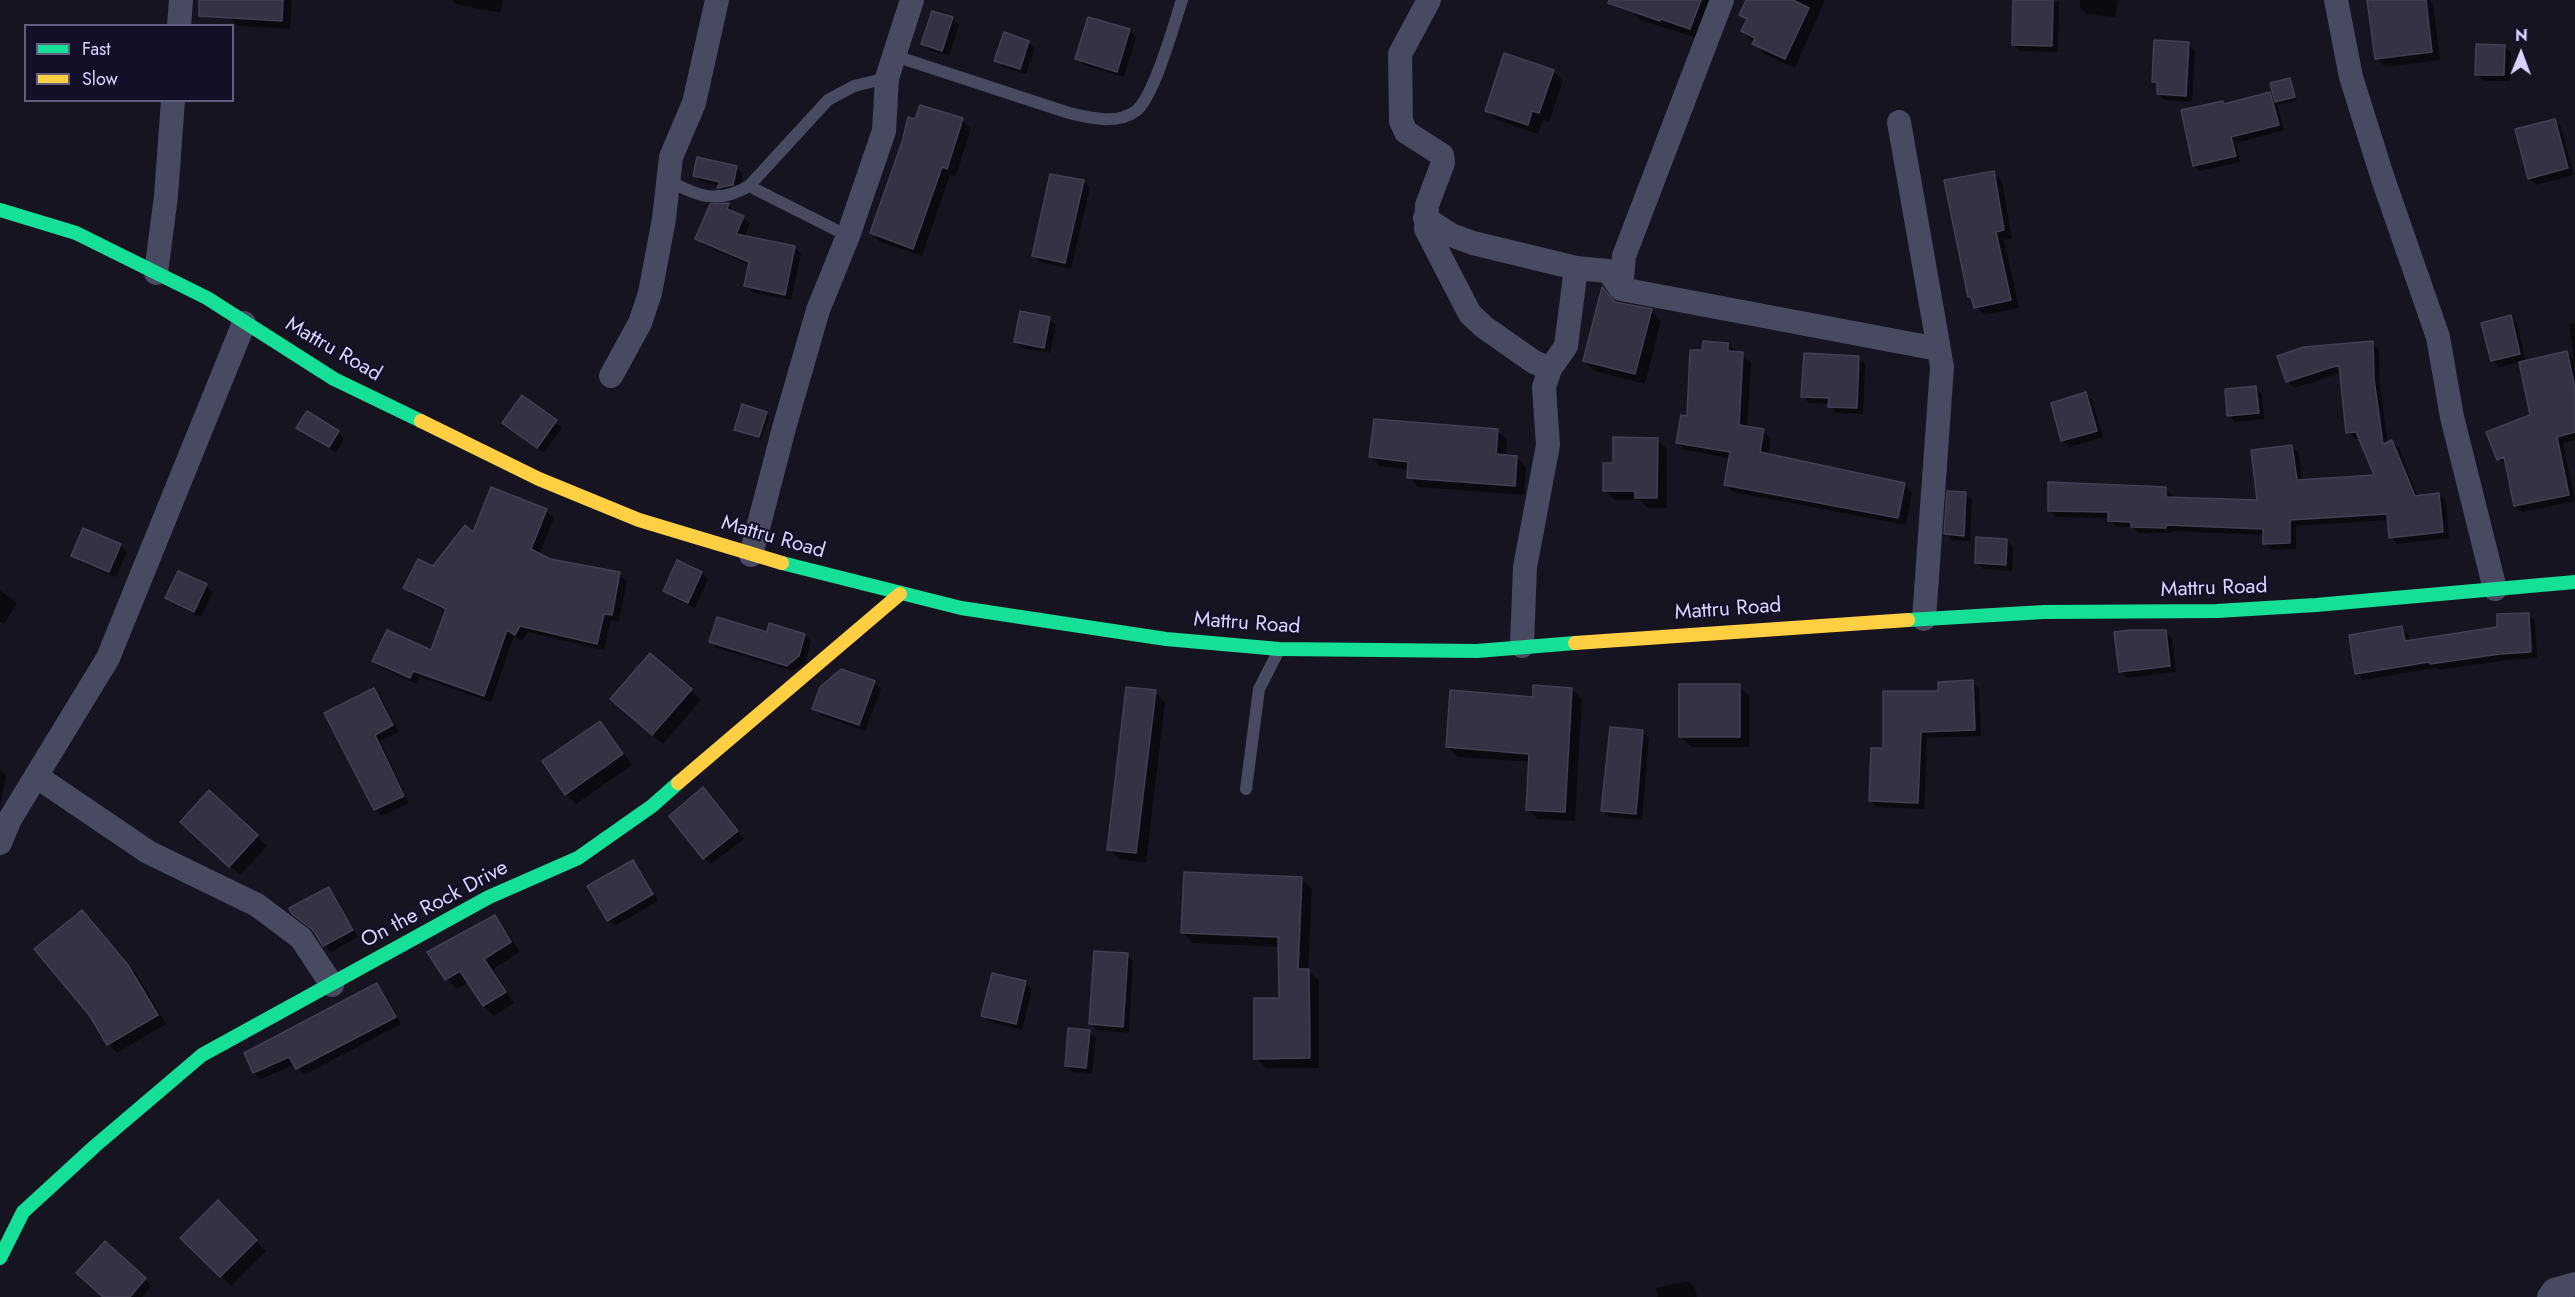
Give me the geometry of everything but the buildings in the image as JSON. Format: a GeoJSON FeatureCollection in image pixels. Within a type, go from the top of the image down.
{"type":"FeatureCollection","features":[{"type":"Feature","properties":{"kind":"main road","name":"Mattru Road"},"geometry":{"type":"LineString","coordinates":[[0,210],[76,233],[207,298],[334,379],[540,479],[639,520],[751,555],[961,608],[1166,639],[1279,649],[1477,651],[1522,646],[2044,612],[2217,611],[2316,605],[2575,582]]}},
{"type":"Feature","properties":{"kind":"main road","name":"On the Rock Drive"},"geometry":{"type":"LineString","coordinates":[[0,1258],[23,1212],[95,1146],[202,1055],[489,897],[578,858],[652,806],[900,594]]}},
{"type":"Feature","properties":{"kind":"street"},"geometry":{"type":"LineString","coordinates":[[179,24],[181,0]]}},
{"type":"Feature","properties":{"kind":"street"},"geometry":{"type":"LineString","coordinates":[[611,376],[640,323],[650,293],[664,219],[671,157],[694,103],[717,0]]}},
{"type":"Feature","properties":{"kind":"street"},"geometry":{"type":"LineString","coordinates":[[751,555],[818,310],[848,236],[884,131],[891,67],[912,0]]}},
{"type":"Feature","properties":{"kind":"street"},"geometry":{"type":"LineString","coordinates":[[1429,0],[1400,54],[1399,68],[1401,121],[1406,132],[1443,155],[1443,163],[1427,205],[1426,229],[1470,314],[1484,327],[1534,362],[1550,369]]}},
{"type":"Feature","properties":{"kind":"street"},"geometry":{"type":"LineString","coordinates":[[1621,289],[1624,256],[1722,0]]}},
{"type":"Feature","properties":{"kind":"street"},"geometry":{"type":"LineString","coordinates":[[2336,0],[2355,88],[2383,179],[2438,337],[2452,417],[2495,589]]}},
{"type":"Feature","properties":{"kind":"street"},"geometry":{"type":"LineString","coordinates":[[156,273],[166,196],[173,102]]}},
{"type":"Feature","properties":{"kind":"street"},"geometry":{"type":"LineString","coordinates":[[1899,122],[1942,367],[1924,619]]}},
{"type":"Feature","properties":{"kind":"street"},"geometry":{"type":"LineString","coordinates":[[1425,218],[1450,235],[1473,243],[1576,268],[1608,272],[1621,289],[1938,349]]}},
{"type":"Feature","properties":{"kind":"street"},"geometry":{"type":"LineString","coordinates":[[1522,646],[1525,567],[1548,445],[1544,387],[1550,369],[1566,346],[1576,268]]}},
{"type":"Feature","properties":{"kind":"street"},"geometry":{"type":"LineString","coordinates":[[0,843],[10,819],[108,658],[244,323]]}},
{"type":"Feature","properties":{"kind":"street"},"geometry":{"type":"LineString","coordinates":[[36,776],[148,852],[256,904],[301,938],[332,984]]}},
{"type":"Feature","properties":{"kind":"street"},"geometry":{"type":"LineString","coordinates":[[2549,1297],[2554,1290],[2575,1284]]}},
{"type":"Feature","properties":{"kind":"lane"},"geometry":{"type":"LineString","coordinates":[[668,180],[686,190],[725,198],[749,186],[828,100],[891,67],[1093,119],[1117,119],[1136,111],[1147,98],[1182,0]]}},
{"type":"Feature","properties":{"kind":"lane"},"geometry":{"type":"LineString","coordinates":[[749,186],[848,236]]}},
{"type":"Feature","properties":{"kind":"lane"},"geometry":{"type":"LineString","coordinates":[[1246,789],[1259,689],[1279,649]]}},
{"type":"Feature","properties":{"kind":"traffic: fast"},"geometry":{"type":"LineString","coordinates":[[0,210],[76,233],[207,298],[334,379],[421,421]]}},
{"type":"Feature","properties":{"kind":"traffic: fast"},"geometry":{"type":"LineString","coordinates":[[782,563],[961,608],[1166,639],[1279,649],[1477,651],[1575,643]]}},
{"type":"Feature","properties":{"kind":"traffic: fast"},"geometry":{"type":"LineString","coordinates":[[1908,620],[2044,612],[2217,611],[2316,605],[2575,582]]}},
{"type":"Feature","properties":{"kind":"traffic: fast"},"geometry":{"type":"LineString","coordinates":[[0,1258],[23,1212],[95,1146],[202,1055],[489,897],[578,858],[652,806],[678,783]]}},
{"type":"Feature","properties":{"kind":"traffic: slow"},"geometry":{"type":"LineString","coordinates":[[421,421],[539,479],[639,520],[782,563]]}},
{"type":"Feature","properties":{"kind":"traffic: slow"},"geometry":{"type":"LineString","coordinates":[[678,783],[900,594]]}},
{"type":"Feature","properties":{"kind":"traffic: slow"},"geometry":{"type":"LineString","coordinates":[[1575,643],[1908,620]]}}]}
